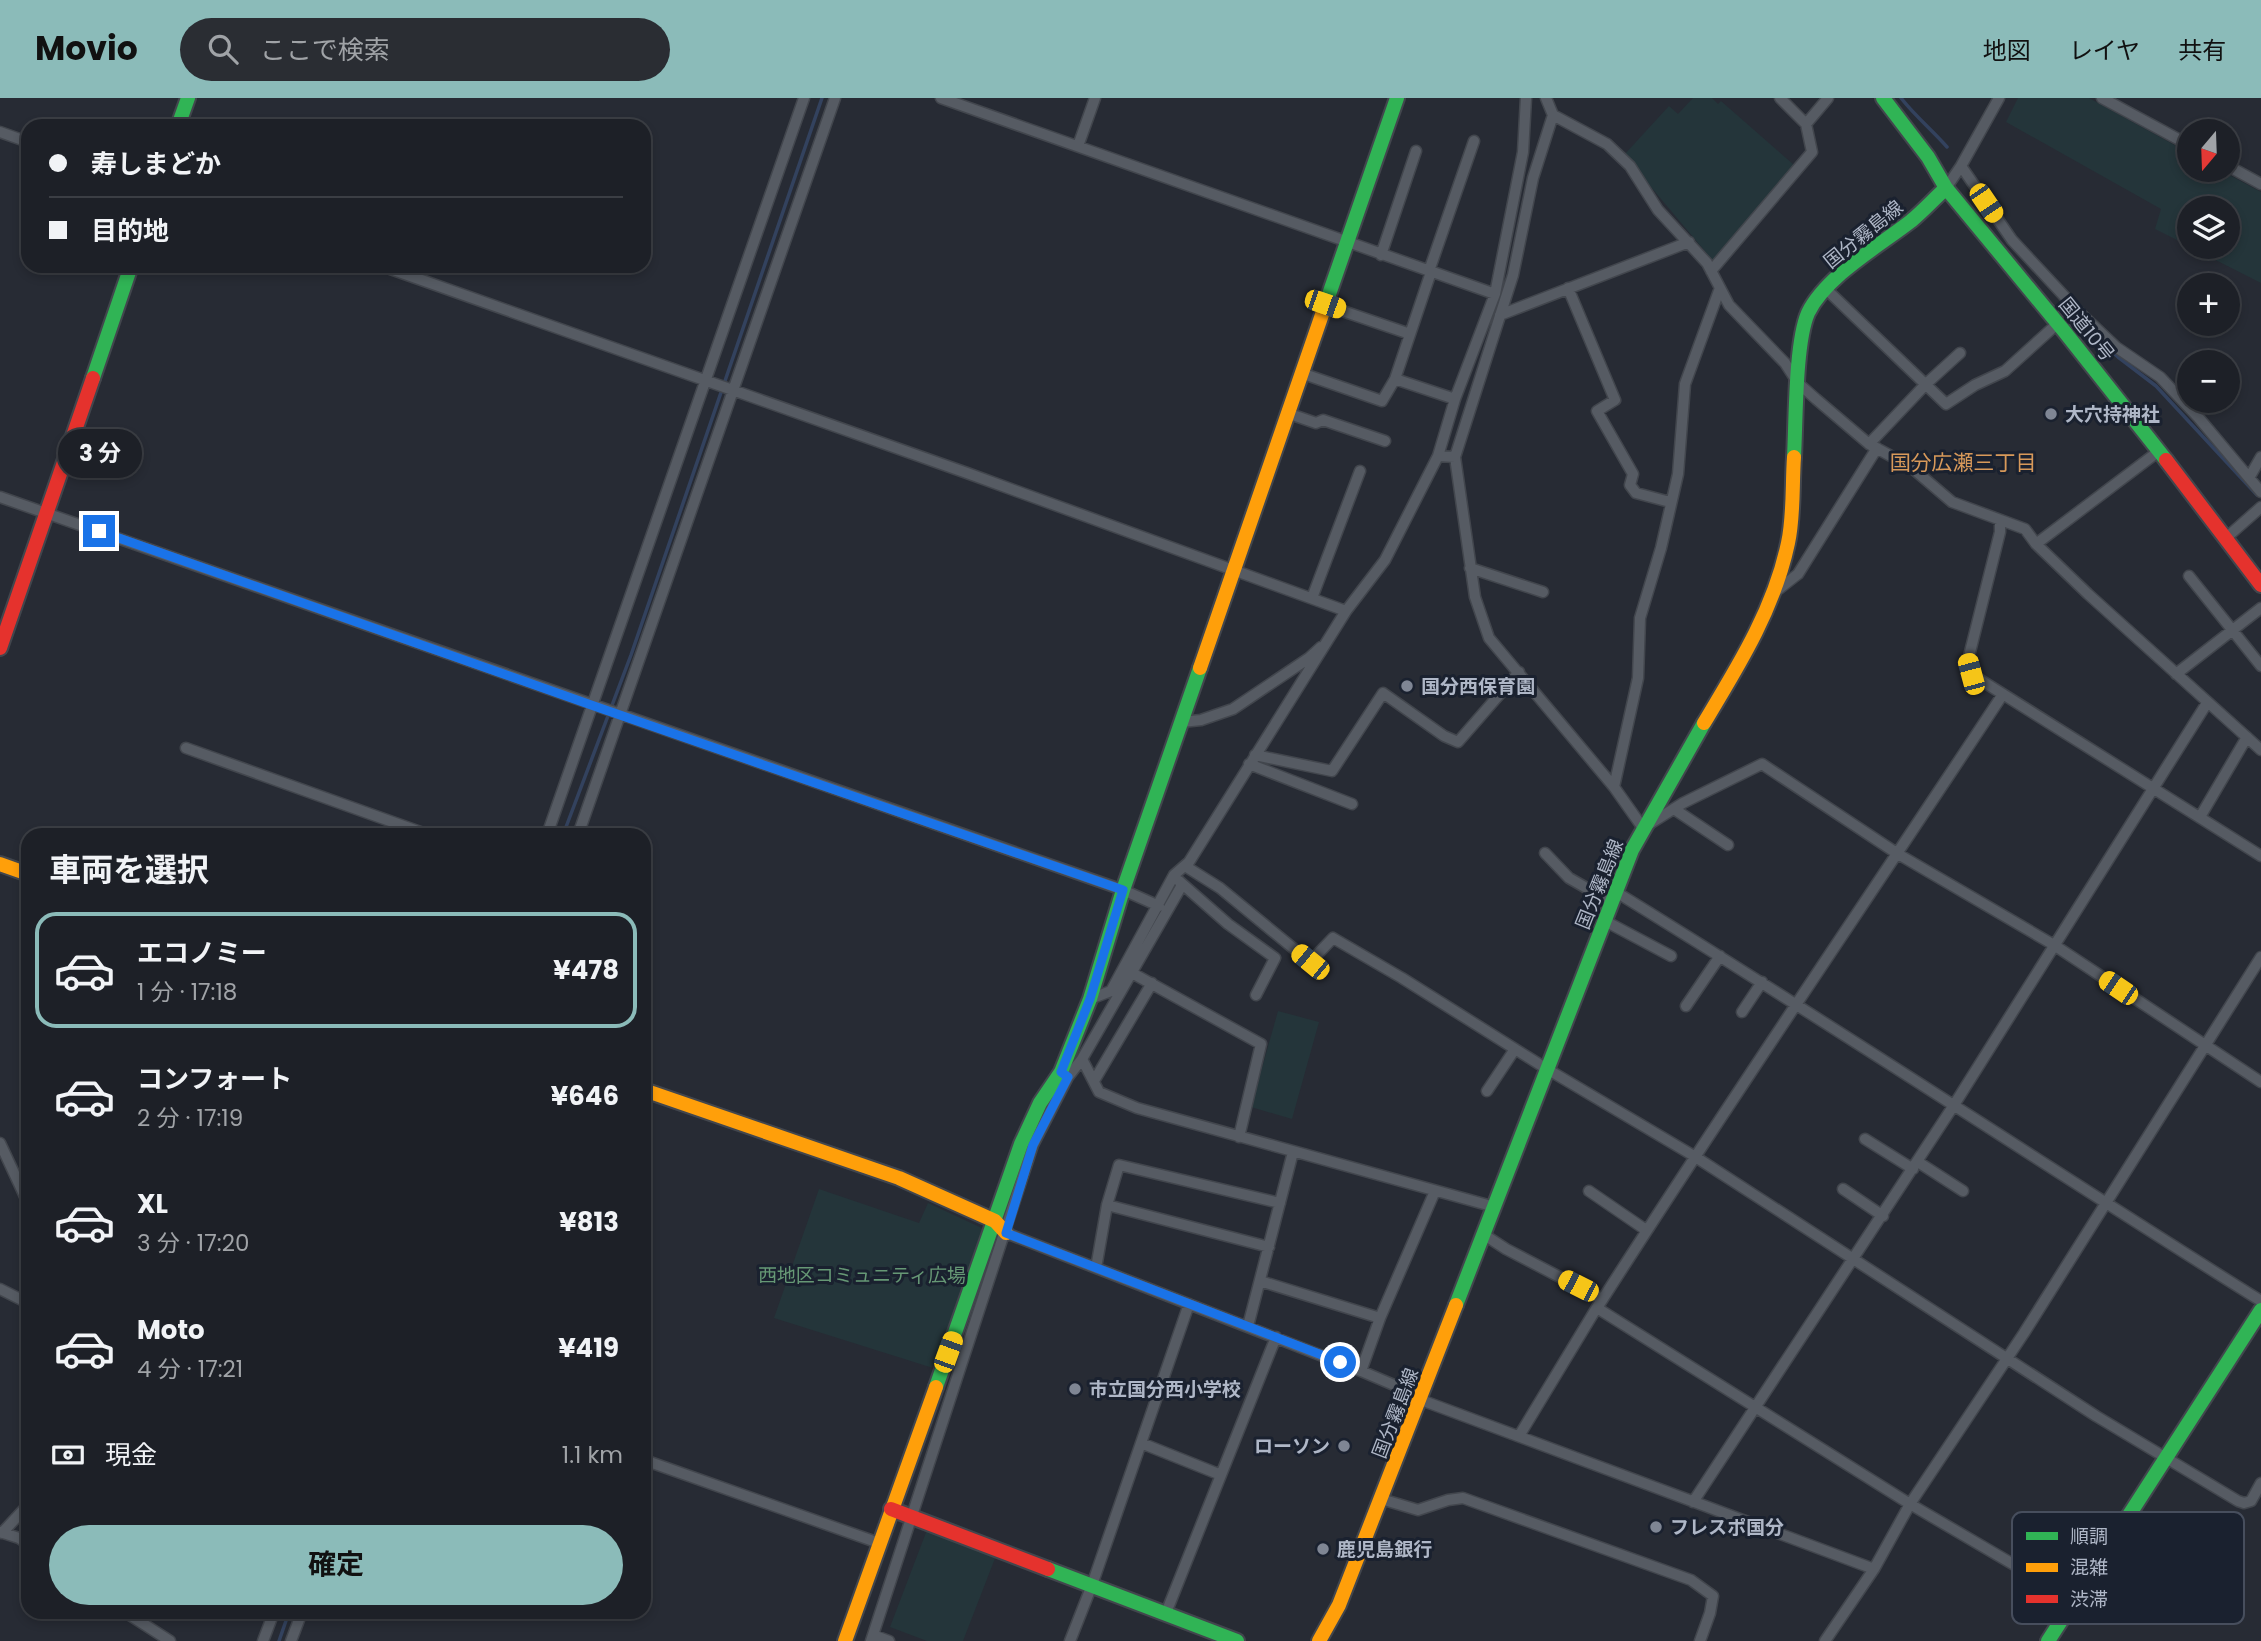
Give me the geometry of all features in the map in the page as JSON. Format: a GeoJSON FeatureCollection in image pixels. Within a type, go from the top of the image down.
{"type":"FeatureCollection","features":[{"type":"Feature","properties":{"kind":"main road"},"geometry":{"type":"LineString","coordinates":[[180,119],[188,98]]}},
{"type":"Feature","properties":{"kind":"main road"},"geometry":{"type":"LineString","coordinates":[[845,1641],[1021,1144],[1040,1103],[1065,1074],[1123,890],[1397,98]]}},
{"type":"Feature","properties":{"kind":"main road","name":"国道10号"},"geometry":{"type":"LineString","coordinates":[[1883,98],[1928,157],[1946,188],[2042,303],[2261,585]]}},
{"type":"Feature","properties":{"kind":"main road","name":"国分霧島線"},"geometry":{"type":"LineString","coordinates":[[1319,1641],[1339,1605],[1421,1400],[1547,1069],[1643,828],[1747,651],[1775,593],[1789,540],[1798,383],[1803,330],[1808,314],[1826,289],[1842,274],[1913,219],[1946,188]]}},
{"type":"Feature","properties":{"kind":"main road"},"geometry":{"type":"LineString","coordinates":[[0,648],[129,273]]}},
{"type":"Feature","properties":{"kind":"main road"},"geometry":{"type":"LineString","coordinates":[[0,864],[21,872]]}},
{"type":"Feature","properties":{"kind":"main road"},"geometry":{"type":"LineString","coordinates":[[651,1092],[900,1178],[995,1222],[1006,1233]]}},
{"type":"Feature","properties":{"kind":"main road"},"geometry":{"type":"LineString","coordinates":[[2130,1512],[2261,1310]]}},
{"type":"Feature","properties":{"kind":"main road"},"geometry":{"type":"LineString","coordinates":[[891,1509],[1236,1641]]}},
{"type":"Feature","properties":{"kind":"main road"},"geometry":{"type":"LineString","coordinates":[[2048,1641],[2059,1624]]}},
{"type":"Feature","properties":{"kind":"street"},"geometry":{"type":"LineString","coordinates":[[550,828],[595,707],[804,98]]}},
{"type":"Feature","properties":{"kind":"street"},"geometry":{"type":"LineString","coordinates":[[580,828],[729,389],[835,98]]}},
{"type":"Feature","properties":{"kind":"street"},"geometry":{"type":"LineString","coordinates":[[941,98],[1495,294]]}},
{"type":"Feature","properties":{"kind":"street"},"geometry":{"type":"LineString","coordinates":[[1078,146],[1095,98]]}},
{"type":"Feature","properties":{"kind":"street"},"geometry":{"type":"LineString","coordinates":[[889,1641],[872,1638],[1033,1145],[1065,1074],[1082,1059],[1174,875],[1185,866],[1346,611],[1385,560],[1438,456],[1455,399],[1495,294],[1523,152],[1526,98]]}},
{"type":"Feature","properties":{"kind":"street"},"geometry":{"type":"LineString","coordinates":[[1546,98],[1553,115],[1607,144],[1619,155],[1640,180],[1658,210],[1689,242],[1711,271],[1729,304],[1785,363],[1798,383],[1873,446],[1911,467],[1952,502],[2025,530],[2036,544],[2261,750]]}},
{"type":"Feature","properties":{"kind":"street"},"geometry":{"type":"LineString","coordinates":[[1711,271],[1812,152],[1806,124],[1780,98]]}},
{"type":"Feature","properties":{"kind":"street"},"geometry":{"type":"LineString","coordinates":[[1806,124],[1828,98]]}},
{"type":"Feature","properties":{"kind":"street"},"geometry":{"type":"LineString","coordinates":[[1946,188],[1999,98]]}},
{"type":"Feature","properties":{"kind":"street"},"geometry":{"type":"LineString","coordinates":[[2102,98],[2177,139]]}},
{"type":"Feature","properties":{"kind":"street"},"geometry":{"type":"LineString","coordinates":[[1553,115],[1533,178],[1513,275],[1455,457],[1475,597],[1489,638],[1614,787],[1643,828],[1762,764],[1898,854],[2054,945],[2261,1082]]}},
{"type":"Feature","properties":{"kind":"street"},"geometry":{"type":"LineString","coordinates":[[0,132],[21,140]]}},
{"type":"Feature","properties":{"kind":"street"},"geometry":{"type":"LineString","coordinates":[[1301,373],[1382,401],[1395,379],[1474,141]]}},
{"type":"Feature","properties":{"kind":"street"},"geometry":{"type":"LineString","coordinates":[[1381,255],[1416,151]]}},
{"type":"Feature","properties":{"kind":"street"},"geometry":{"type":"LineString","coordinates":[[1961,166],[2012,240],[2116,347],[2160,377],[2261,492]]}},
{"type":"Feature","properties":{"kind":"street"},"geometry":{"type":"LineString","coordinates":[[2240,173],[2261,184]]}},
{"type":"Feature","properties":{"kind":"street"},"geometry":{"type":"LineString","coordinates":[[1500,315],[1689,242]]}},
{"type":"Feature","properties":{"kind":"street"},"geometry":{"type":"LineString","coordinates":[[402,273],[1346,611]]}},
{"type":"Feature","properties":{"kind":"street"},"geometry":{"type":"LineString","coordinates":[[1568,288],[1615,400],[1597,411],[1633,474],[1630,485],[1636,494],[1671,502]]}},
{"type":"Feature","properties":{"kind":"street"},"geometry":{"type":"LineString","coordinates":[[1614,787],[1638,678],[1640,618],[1661,548],[1678,474],[1685,384],[1720,288]]}},
{"type":"Feature","properties":{"kind":"street"},"geometry":{"type":"LineString","coordinates":[[1826,289],[1946,404],[1975,385],[2005,371],[2057,324]]}},
{"type":"Feature","properties":{"kind":"street"},"geometry":{"type":"LineString","coordinates":[[2042,303],[2060,292]]}},
{"type":"Feature","properties":{"kind":"street"},"geometry":{"type":"LineString","coordinates":[[1325,304],[1410,334]]}},
{"type":"Feature","properties":{"kind":"street"},"geometry":{"type":"LineString","coordinates":[[1775,593],[1798,574],[1873,446],[1926,384],[1960,353]]}},
{"type":"Feature","properties":{"kind":"street"},"geometry":{"type":"LineString","coordinates":[[1395,379],[1455,399]]}},
{"type":"Feature","properties":{"kind":"street"},"geometry":{"type":"LineString","coordinates":[[1287,413],[1316,423],[1323,420],[1385,441]]}},
{"type":"Feature","properties":{"kind":"street"},"geometry":{"type":"LineString","coordinates":[[2036,544],[2159,452]]}},
{"type":"Feature","properties":{"kind":"street"},"geometry":{"type":"LineString","coordinates":[[1438,456],[1455,457]]}},
{"type":"Feature","properties":{"kind":"street"},"geometry":{"type":"LineString","coordinates":[[2249,478],[2261,457]]}},
{"type":"Feature","properties":{"kind":"street"},"geometry":{"type":"LineString","coordinates":[[1312,598],[1360,471]]}},
{"type":"Feature","properties":{"kind":"street"},"geometry":{"type":"LineString","coordinates":[[0,496],[595,707],[1123,890],[1159,906]]}},
{"type":"Feature","properties":{"kind":"street"},"geometry":{"type":"LineString","coordinates":[[2226,538],[2261,507]]}},
{"type":"Feature","properties":{"kind":"street"},"geometry":{"type":"LineString","coordinates":[[2000,521],[2000,532],[1968,660],[1971,674],[2261,856]]}},
{"type":"Feature","properties":{"kind":"street"},"geometry":{"type":"LineString","coordinates":[[1470,568],[1543,592]]}},
{"type":"Feature","properties":{"kind":"street"},"geometry":{"type":"LineString","coordinates":[[2189,576],[2261,666]]}},
{"type":"Feature","properties":{"kind":"street"},"geometry":{"type":"LineString","coordinates":[[2176,674],[2261,608]]}},
{"type":"Feature","properties":{"kind":"street"},"geometry":{"type":"LineString","coordinates":[[1182,722],[1201,720],[1233,709],[1309,658],[1332,636]]}},
{"type":"Feature","properties":{"kind":"street"},"geometry":{"type":"LineString","coordinates":[[1252,760],[1332,771],[1383,693],[1444,736],[1458,742],[1518,672]]}},
{"type":"Feature","properties":{"kind":"street"},"geometry":{"type":"LineString","coordinates":[[1519,1436],[1694,1156],[2003,694]]}},
{"type":"Feature","properties":{"kind":"street"},"geometry":{"type":"LineString","coordinates":[[1693,1502],[1916,1165],[2207,703]]}},
{"type":"Feature","properties":{"kind":"street"},"geometry":{"type":"LineString","coordinates":[[2200,817],[2247,737]]}},
{"type":"Feature","properties":{"kind":"street"},"geometry":{"type":"LineString","coordinates":[[186,748],[409,828]]}},
{"type":"Feature","properties":{"kind":"street"},"geometry":{"type":"LineString","coordinates":[[1252,760],[1352,804]]}},
{"type":"Feature","properties":{"kind":"street"},"geometry":{"type":"LineString","coordinates":[[1675,809],[1728,845]]}},
{"type":"Feature","properties":{"kind":"street"},"geometry":{"type":"LineString","coordinates":[[1545,853],[1569,878],[1614,897],[1720,956],[2261,1301]]}},
{"type":"Feature","properties":{"kind":"street"},"geometry":{"type":"LineString","coordinates":[[1185,866],[1220,888],[1310,962],[1333,938],[1402,978],[1547,1069],[1694,1156],[2165,1458],[2244,1503],[2251,1501],[2261,1483]]}},
{"type":"Feature","properties":{"kind":"street"},"geometry":{"type":"LineString","coordinates":[[1174,875],[1228,924],[1275,958],[1256,995]]}},
{"type":"Feature","properties":{"kind":"street"},"geometry":{"type":"LineString","coordinates":[[1090,999],[1115,994],[1132,973],[1182,885]]}},
{"type":"Feature","properties":{"kind":"street"},"geometry":{"type":"LineString","coordinates":[[1605,921],[1671,956]]}},
{"type":"Feature","properties":{"kind":"street"},"geometry":{"type":"LineString","coordinates":[[1686,1006],[1720,956]]}},
{"type":"Feature","properties":{"kind":"street"},"geometry":{"type":"LineString","coordinates":[[1825,1641],[1874,1569],[1910,1504],[2007,1358],[2261,957]]}},
{"type":"Feature","properties":{"kind":"street"},"geometry":{"type":"LineString","coordinates":[[1132,973],[1261,1044],[1239,1137]]}},
{"type":"Feature","properties":{"kind":"street"},"geometry":{"type":"LineString","coordinates":[[1742,1012],[1762,982]]}},
{"type":"Feature","properties":{"kind":"street"},"geometry":{"type":"LineString","coordinates":[[1094,1081],[1152,983]]}},
{"type":"Feature","properties":{"kind":"street"},"geometry":{"type":"LineString","coordinates":[[1487,1091],[1515,1049]]}},
{"type":"Feature","properties":{"kind":"street"},"geometry":{"type":"LineString","coordinates":[[1082,1059],[1099,1092],[1137,1108],[1495,1207]]}},
{"type":"Feature","properties":{"kind":"street"},"geometry":{"type":"LineString","coordinates":[[1866,1139],[1963,1191]]}},
{"type":"Feature","properties":{"kind":"street"},"geometry":{"type":"LineString","coordinates":[[0,1143],[21,1188]]}},
{"type":"Feature","properties":{"kind":"street"},"geometry":{"type":"LineString","coordinates":[[1248,1326],[1293,1152]]}},
{"type":"Feature","properties":{"kind":"street"},"geometry":{"type":"LineString","coordinates":[[1096,1268],[1107,1205],[1119,1165],[1280,1203]]}},
{"type":"Feature","properties":{"kind":"street"},"geometry":{"type":"LineString","coordinates":[[1843,1189],[1883,1216]]}},
{"type":"Feature","properties":{"kind":"street"},"geometry":{"type":"LineString","coordinates":[[1361,1371],[1380,1318],[1435,1191]]}},
{"type":"Feature","properties":{"kind":"street"},"geometry":{"type":"LineString","coordinates":[[1589,1191],[1646,1230]]}},
{"type":"Feature","properties":{"kind":"street"},"geometry":{"type":"LineString","coordinates":[[1107,1205],[1269,1247]]}},
{"type":"Feature","properties":{"kind":"street"},"geometry":{"type":"LineString","coordinates":[[1006,1233],[1361,1371],[1408,1391],[1421,1400],[1874,1569]]}},
{"type":"Feature","properties":{"kind":"street"},"geometry":{"type":"LineString","coordinates":[[1483,1234],[1506,1249],[1602,1299],[1597,1308]]}},
{"type":"Feature","properties":{"kind":"street"},"geometry":{"type":"LineString","coordinates":[[1260,1282],[1380,1318]]}},
{"type":"Feature","properties":{"kind":"street"},"geometry":{"type":"LineString","coordinates":[[0,1289],[21,1300]]}},
{"type":"Feature","properties":{"kind":"street"},"geometry":{"type":"LineString","coordinates":[[1070,1641],[1189,1304]]}},
{"type":"Feature","properties":{"kind":"street"},"geometry":{"type":"LineString","coordinates":[[1597,1308],[1910,1504],[2012,1564]]}},
{"type":"Feature","properties":{"kind":"street"},"geometry":{"type":"LineString","coordinates":[[1166,1613],[1276,1337]]}},
{"type":"Feature","properties":{"kind":"street"},"geometry":{"type":"LineString","coordinates":[[1141,1443],[1221,1475]]}},
{"type":"Feature","properties":{"kind":"street"},"geometry":{"type":"LineString","coordinates":[[651,1462],[879,1543]]}},
{"type":"Feature","properties":{"kind":"street"},"geometry":{"type":"LineString","coordinates":[[1381,1499],[1418,1510],[1448,1500],[1463,1499],[1691,1580],[1713,1596],[1700,1641]]}},
{"type":"Feature","properties":{"kind":"street"},"geometry":{"type":"LineString","coordinates":[[21,1512],[1,1532],[21,1539]]}},
{"type":"Feature","properties":{"kind":"street"},"geometry":{"type":"LineString","coordinates":[[136,1619],[170,1641]]}},
{"type":"Feature","properties":{"kind":"street"},"geometry":{"type":"LineString","coordinates":[[263,1641],[271,1619]]}},
{"type":"Feature","properties":{"kind":"street"},"geometry":{"type":"LineString","coordinates":[[291,1641],[299,1619]]}},
{"type":"Feature","properties":{"kind":"green space"},"geometry":{"type":"Polygon","coordinates":[[[1693,98],[1712,98],[1718,104],[1721,101],[1794,165],[1714,262],[1624,155],[1669,106],[1678,114],[1693,98]]]}},
{"type":"Feature","properties":{"kind":"green space"},"geometry":{"type":"Polygon","coordinates":[[[2018,98],[2089,98],[2177,146],[2177,182],[2240,181],[2261,192],[2261,283],[2214,259],[2240,259],[2240,196],[2177,196],[2177,240],[2155,229],[2161,209],[2006,122],[2018,98]]]}},
{"type":"Feature","properties":{"kind":"green space"},"geometry":{"type":"Polygon","coordinates":[[[1278,1011],[1319,1022],[1292,1119],[1251,1107],[1278,1011]]]}},
{"type":"Feature","properties":{"kind":"green space","name":"西地区コミュニティ広場"},"geometry":{"type":"Polygon","coordinates":[[[819,1189],[919,1223],[928,1203],[984,1229],[933,1368],[774,1318],[819,1189]]]}},
{"type":"Feature","properties":{"kind":"green space"},"geometry":{"type":"Polygon","coordinates":[[[930,1522],[999,1548],[963,1641],[927,1641],[890,1627],[930,1522]]]}},
{"type":"Feature","properties":{"kind":"waterway"},"geometry":{"type":"LineString","coordinates":[[566,828],[631,655],[822,98]]}},
{"type":"Feature","properties":{"kind":"waterway"},"geometry":{"type":"LineString","coordinates":[[1901,98],[1947,147]]}},
{"type":"Feature","properties":{"kind":"waterway"},"geometry":{"type":"LineString","coordinates":[[2064,309],[2118,357],[2156,386],[2257,495]]}},
{"type":"Feature","properties":{"kind":"waterway"},"geometry":{"type":"LineString","coordinates":[[279,1641],[287,1619]]}},
{"type":"Feature","properties":{"kind":"traffic: fast"},"geometry":{"type":"LineString","coordinates":[[180,119],[188,98]]}},
{"type":"Feature","properties":{"kind":"traffic: fast"},"geometry":{"type":"LineString","coordinates":[[1326,303],[1397,98]]}},
{"type":"Feature","properties":{"kind":"traffic: fast"},"geometry":{"type":"LineString","coordinates":[[1883,98],[1928,157],[1946,188],[2166,460]]}},
{"type":"Feature","properties":{"kind":"traffic: fast"},"geometry":{"type":"LineString","coordinates":[[1794,457],[1798,363],[1808,313],[1816,299],[1840,274],[1911,221],[1946,188]]}},
{"type":"Feature","properties":{"kind":"traffic: fast"},"geometry":{"type":"LineString","coordinates":[[93,378],[129,273]]}},
{"type":"Feature","properties":{"kind":"traffic: fast"},"geometry":{"type":"LineString","coordinates":[[936,1387],[1021,1144],[1040,1103],[1061,1072],[1090,999],[1123,890],[1200,668]]}},
{"type":"Feature","properties":{"kind":"traffic: fast"},"geometry":{"type":"LineString","coordinates":[[1456,1305],[1632,850],[1704,723]]}},
{"type":"Feature","properties":{"kind":"traffic: fast"},"geometry":{"type":"LineString","coordinates":[[2131,1512],[2261,1310]]}},
{"type":"Feature","properties":{"kind":"traffic: fast"},"geometry":{"type":"LineString","coordinates":[[1048,1569],[1237,1641]]}},
{"type":"Feature","properties":{"kind":"traffic: fast"},"geometry":{"type":"LineString","coordinates":[[2048,1641],[2059,1624]]}},
{"type":"Feature","properties":{"kind":"traffic: slow"},"geometry":{"type":"LineString","coordinates":[[1200,668],[1326,303]]}},
{"type":"Feature","properties":{"kind":"traffic: slow"},"geometry":{"type":"LineString","coordinates":[[1704,723],[1742,658],[1774,591],[1790,533],[1794,457]]}},
{"type":"Feature","properties":{"kind":"traffic: slow"},"geometry":{"type":"LineString","coordinates":[[0,864],[21,872]]}},
{"type":"Feature","properties":{"kind":"traffic: slow"},"geometry":{"type":"LineString","coordinates":[[651,1092],[899,1178],[995,1221],[1006,1233]]}},
{"type":"Feature","properties":{"kind":"traffic: slow"},"geometry":{"type":"LineString","coordinates":[[1319,1641],[1339,1605],[1456,1305]]}},
{"type":"Feature","properties":{"kind":"traffic: slow"},"geometry":{"type":"LineString","coordinates":[[845,1641],[936,1387]]}},
{"type":"Feature","properties":{"kind":"traffic: jam"},"geometry":{"type":"LineString","coordinates":[[0,648],[93,378]]}},
{"type":"Feature","properties":{"kind":"traffic: jam"},"geometry":{"type":"LineString","coordinates":[[2166,460],[2261,585]]}},
{"type":"Feature","properties":{"kind":"traffic: jam"},"geometry":{"type":"LineString","coordinates":[[891,1509],[1048,1569]]}},
{"type":"Feature","properties":{"kind":"place","name":"大穴持神社"},"geometry":{"type":"Point","coordinates":[2051,414]}},
{"type":"Feature","properties":{"kind":"place","name":"国分西保育園"},"geometry":{"type":"Point","coordinates":[1407,686]}},
{"type":"Feature","properties":{"kind":"place","name":"市立国分西小学校"},"geometry":{"type":"Point","coordinates":[1075,1389]}},
{"type":"Feature","properties":{"kind":"place","name":"ローソン"},"geometry":{"type":"Point","coordinates":[1344,1446]}},
{"type":"Feature","properties":{"kind":"place","name":"フレスポ国分"},"geometry":{"type":"Point","coordinates":[1656,1527]}},
{"type":"Feature","properties":{"kind":"place","name":"鹿児島銀行"},"geometry":{"type":"Point","coordinates":[1323,1549]}},
{"type":"Feature","properties":{"kind":"district","name":"国分広瀬三丁目"},"geometry":{"type":"Point","coordinates":[1963,463]}},
{"type":"Feature","properties":{"kind":"route"},"geometry":{"type":"LineString","coordinates":[[99,531],[1123,890],[1090,999],[1061,1072],[1068,1077],[1033,1145],[1006,1233],[1340,1362]]}}]}
